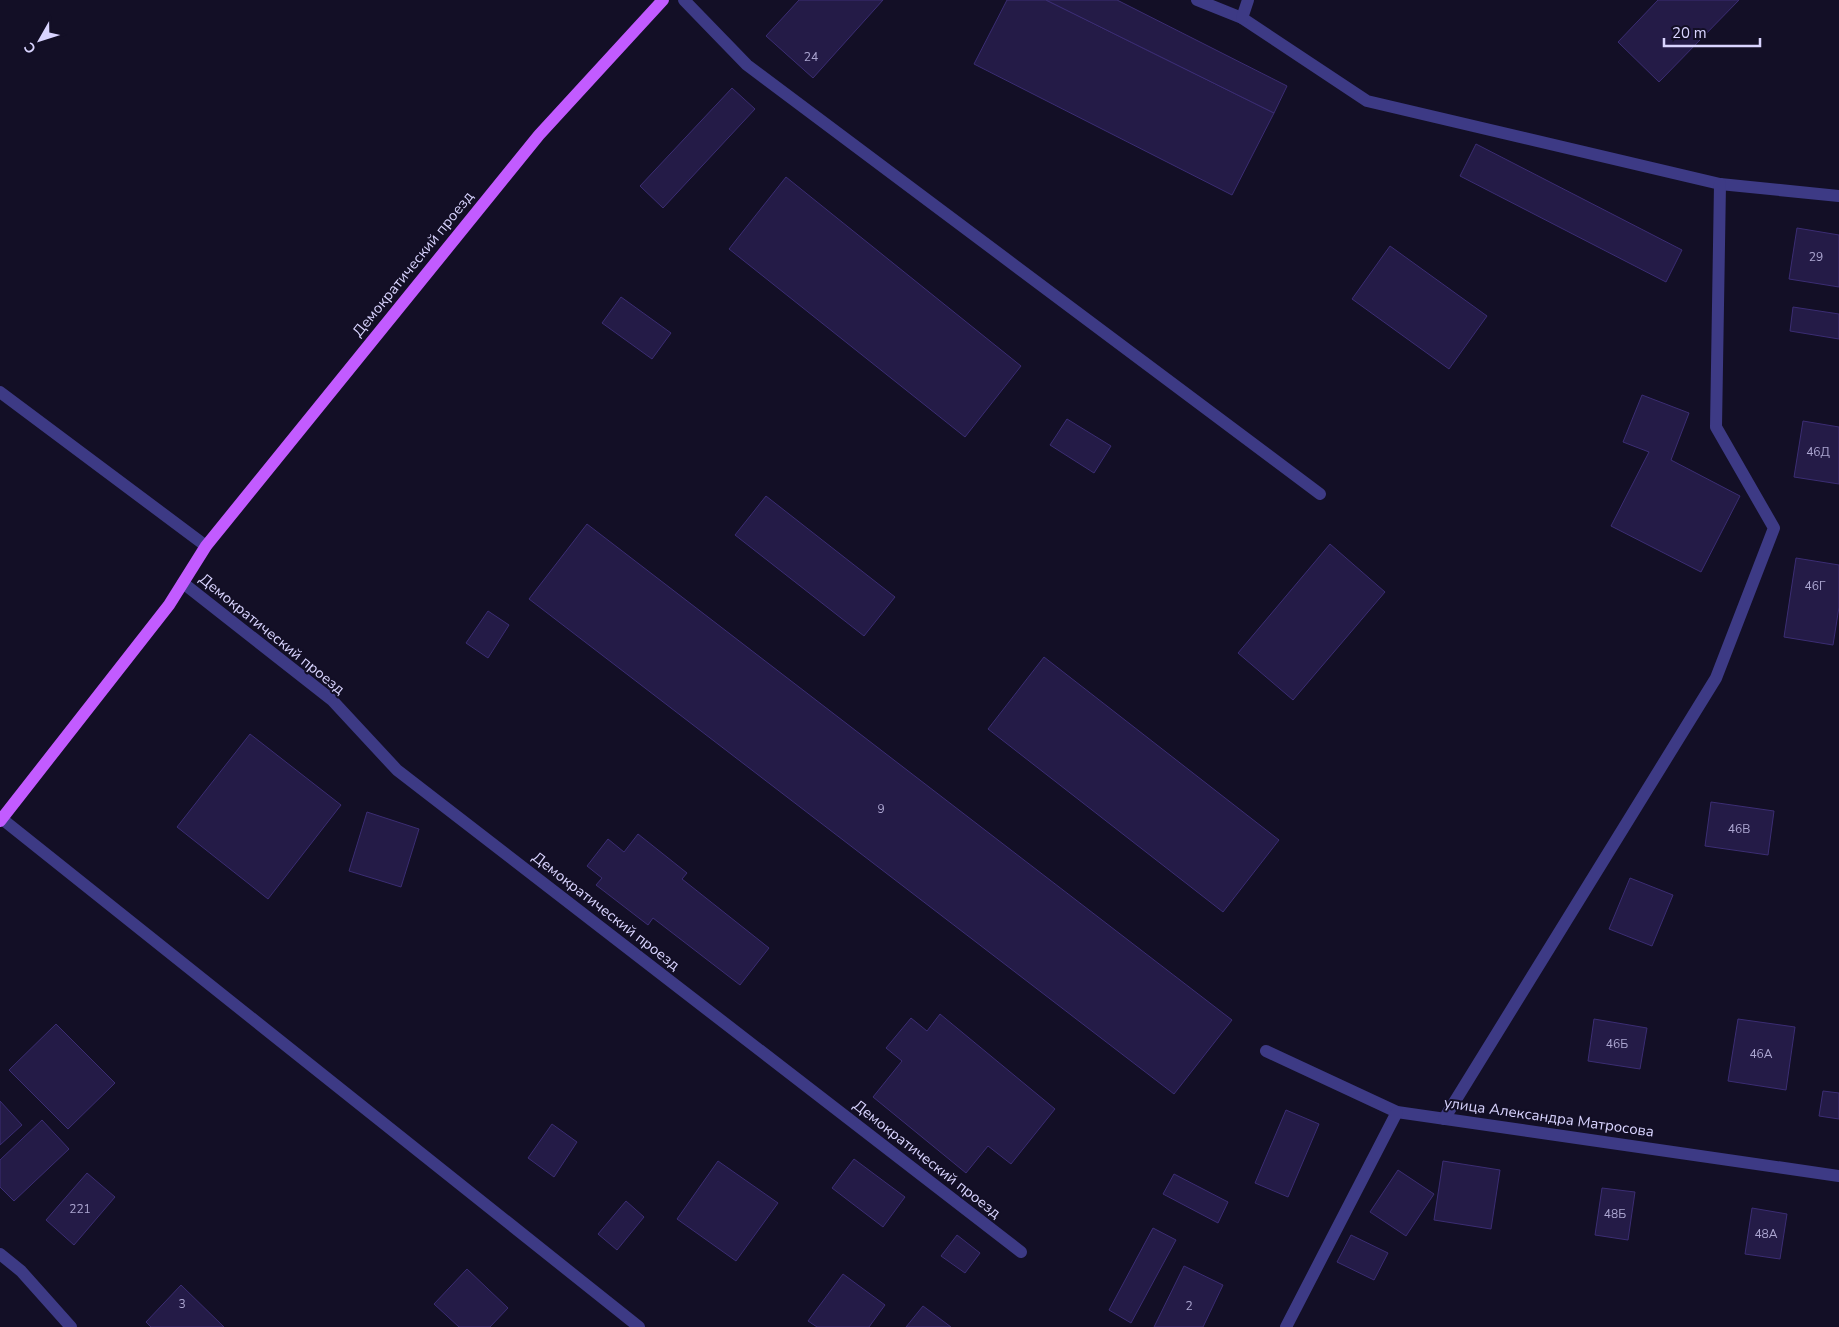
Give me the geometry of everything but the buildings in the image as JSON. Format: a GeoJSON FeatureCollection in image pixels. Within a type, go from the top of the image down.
{"type":"FeatureCollection","features":[{"type":"Feature","properties":{"kind":"main road","name":"Демократический проезд"},"geometry":{"type":"LineString","coordinates":[[1,820],[169,605],[206,546],[539,134],[663,0]]}},
{"type":"Feature","properties":{"kind":"street"},"geometry":{"type":"LineString","coordinates":[[684,0],[747,65],[1320,494]]}},
{"type":"Feature","properties":{"kind":"street"},"geometry":{"type":"LineString","coordinates":[[1197,0],[1242,18],[1367,101],[1720,184],[1839,196]]}},
{"type":"Feature","properties":{"kind":"street"},"geometry":{"type":"LineString","coordinates":[[1242,18],[1248,0]]}},
{"type":"Feature","properties":{"kind":"street"},"geometry":{"type":"LineString","coordinates":[[1444,1119],[1716,678],[1774,528],[1716,427],[1720,184]]}},
{"type":"Feature","properties":{"kind":"street"},"geometry":{"type":"LineString","coordinates":[[0,392],[206,546]]}},
{"type":"Feature","properties":{"kind":"street","name":"Демократический проезд"},"geometry":{"type":"LineString","coordinates":[[183,583],[332,700],[397,770],[1021,1252]]}},
{"type":"Feature","properties":{"kind":"street"},"geometry":{"type":"LineString","coordinates":[[1,820],[639,1327]]}},
{"type":"Feature","properties":{"kind":"street","name":"улица Александра Матросова"},"geometry":{"type":"LineString","coordinates":[[1266,1051],[1397,1112],[1839,1176]]}},
{"type":"Feature","properties":{"kind":"street"},"geometry":{"type":"LineString","coordinates":[[1286,1327],[1397,1112]]}},
{"type":"Feature","properties":{"kind":"street"},"geometry":{"type":"LineString","coordinates":[[0,1254],[21,1271],[71,1327]]}}]}
